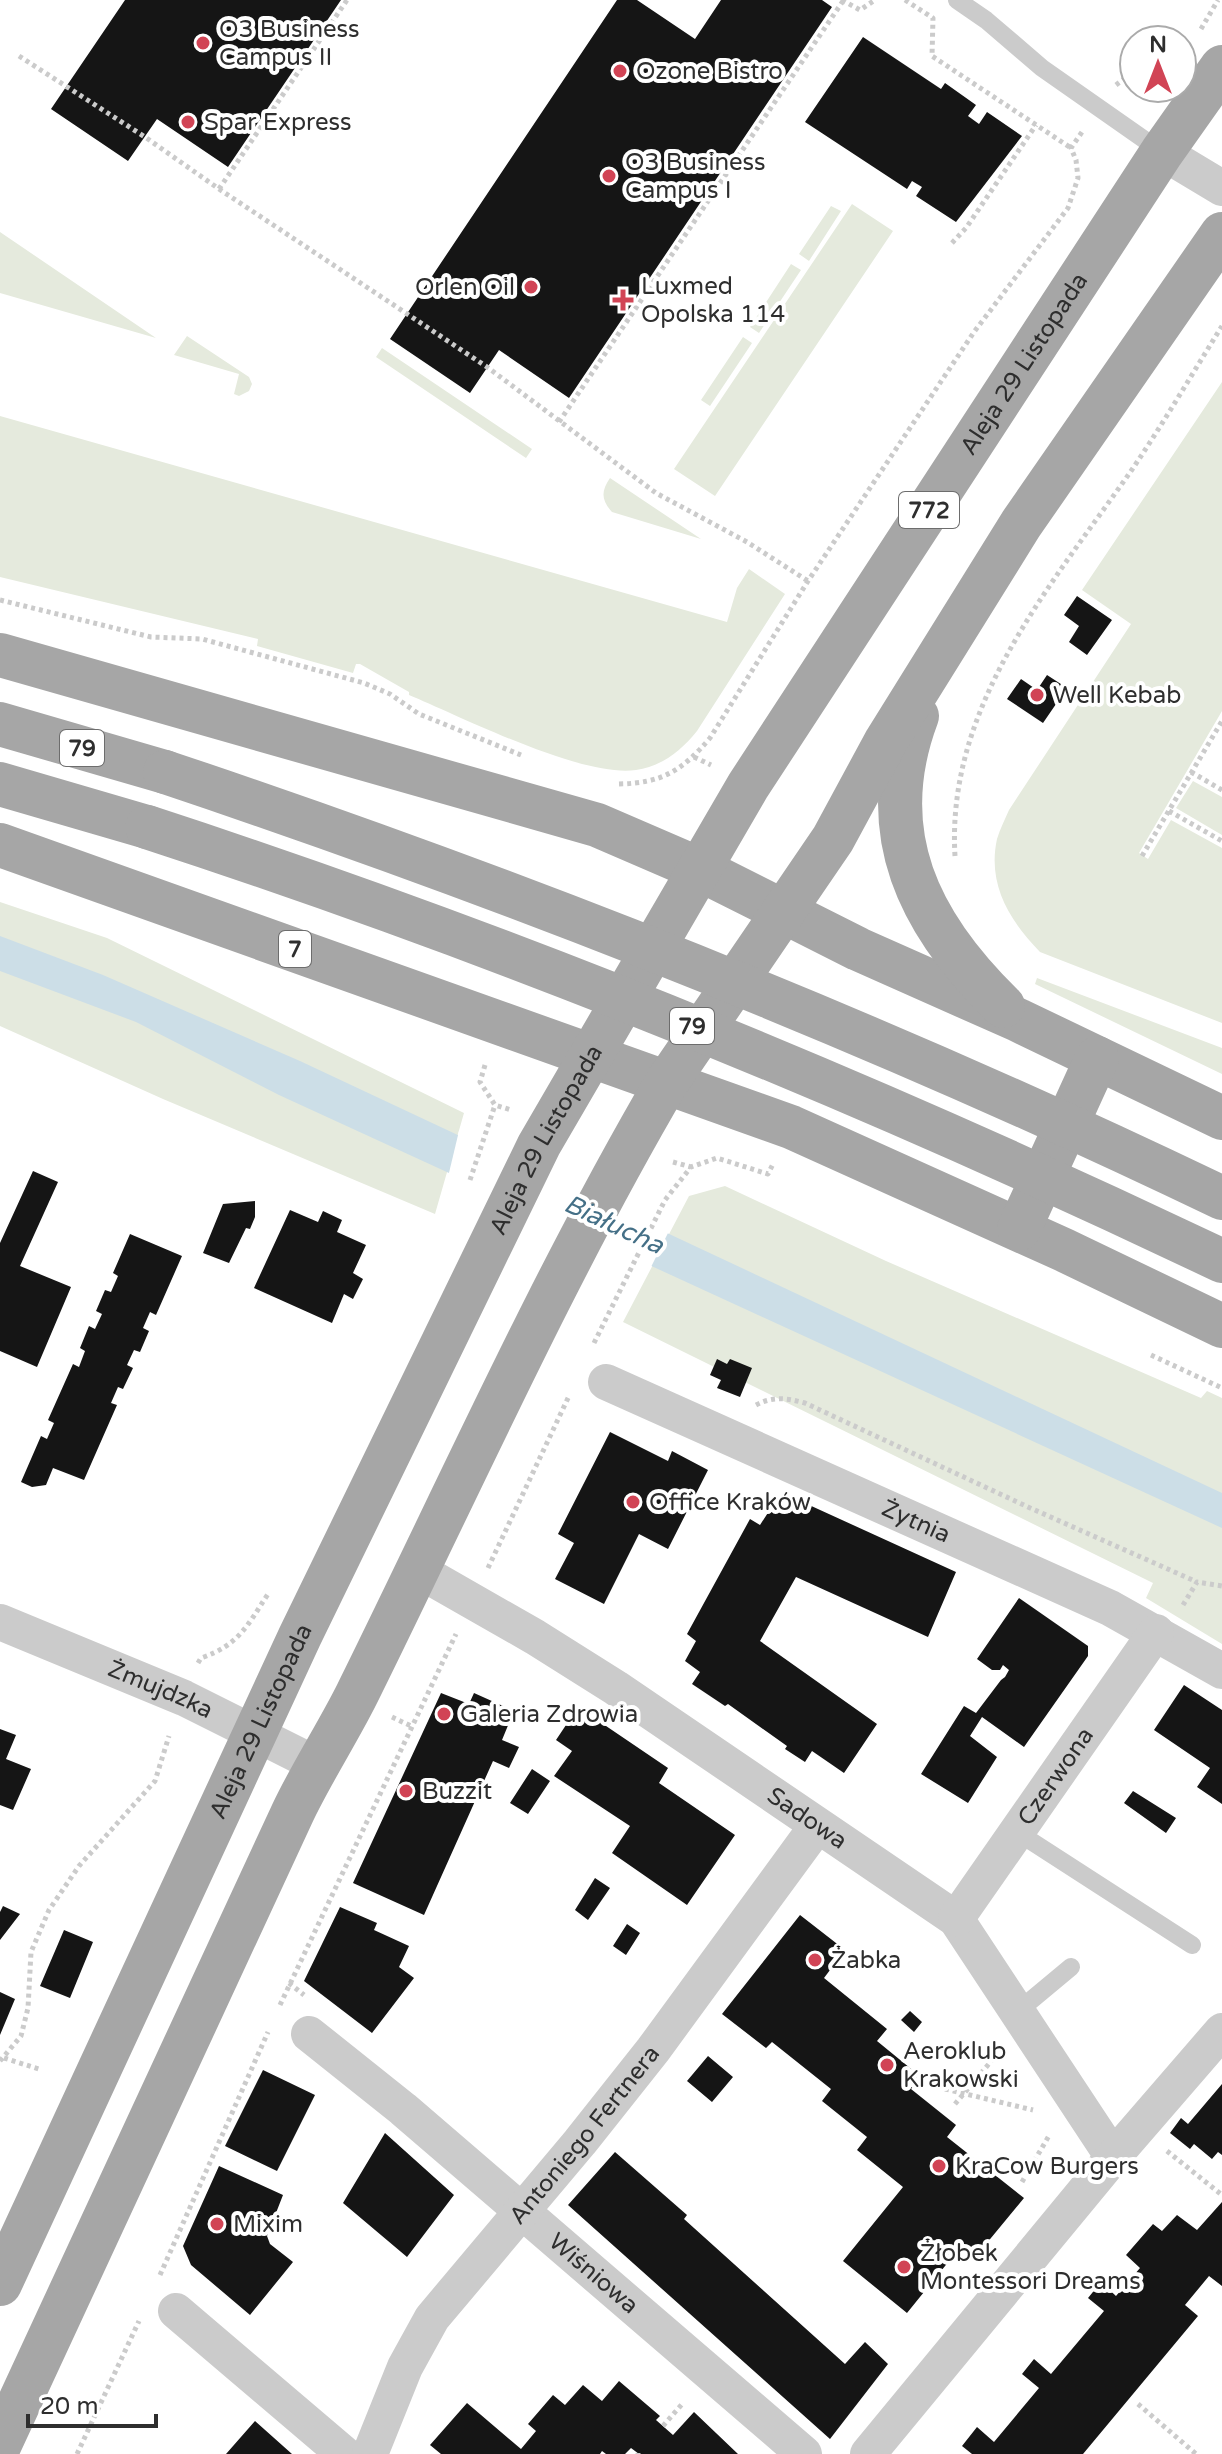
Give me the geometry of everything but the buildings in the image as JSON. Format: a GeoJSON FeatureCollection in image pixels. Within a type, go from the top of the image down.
{"type":"FeatureCollection","features":[{"type":"Feature","properties":{"kind":"main road","name":"Aleja 29 Listopada"},"geometry":{"type":"LineString","coordinates":[[0,2284],[254,1735],[483,1258],[531,1130],[590,1055],[748,786],[1162,152],[1222,67]]}},
{"type":"Feature","properties":{"kind":"main road"},"geometry":{"type":"LineString","coordinates":[[0,2444],[316,1764],[355,1698],[554,1290],[667,1082],[833,839],[886,741],[1021,524],[1222,234]]}},
{"type":"Feature","properties":{"kind":"main road"},"geometry":{"type":"LineString","coordinates":[[945,643],[907,750],[902,776],[902,836],[911,873],[936,928],[977,981],[1018,1020]]}},
{"type":"Feature","properties":{"kind":"main road"},"geometry":{"type":"LineString","coordinates":[[0,655],[574,817],[699,869],[784,914],[1018,1020],[1222,1118]]}},
{"type":"Feature","properties":{"kind":"main road","name":"79"},"geometry":{"type":"LineString","coordinates":[[0,724],[165,772],[474,880],[743,984],[1012,1100],[1222,1198]]}},
{"type":"Feature","properties":{"kind":"main road","name":"79"},"geometry":{"type":"LineString","coordinates":[[0,784],[147,827],[450,931],[721,1037],[996,1155],[1222,1261]]}},
{"type":"Feature","properties":{"kind":"main road","name":"7"},"geometry":{"type":"LineString","coordinates":[[0,845],[667,1082]]}},
{"type":"Feature","properties":{"kind":"main road"},"geometry":{"type":"LineString","coordinates":[[1019,1229],[1097,1058]]}},
{"type":"Feature","properties":{"kind":"main road"},"geometry":{"type":"LineString","coordinates":[[667,1082],[791,1127],[1019,1229],[1222,1326]]}},
{"type":"Feature","properties":{"kind":"street"},"geometry":{"type":"LineString","coordinates":[[1162,152],[1222,188]]}},
{"type":"Feature","properties":{"kind":"street","name":"Żytnia"},"geometry":{"type":"LineString","coordinates":[[590,1374],[1110,1608],[1222,1671]]}},
{"type":"Feature","properties":{"kind":"street","name":"Sadowa"},"geometry":{"type":"LineString","coordinates":[[416,1569],[535,1637],[616,1688],[956,1919],[1021,2018],[1069,2111],[1113,2157]]}},
{"type":"Feature","properties":{"kind":"street","name":"Żmujdzka"},"geometry":{"type":"LineString","coordinates":[[0,1622],[184,1698],[316,1764]]}},
{"type":"Feature","properties":{"kind":"street","name":"Czerwona"},"geometry":{"type":"LineString","coordinates":[[956,1919],[1161,1635]]}},
{"type":"Feature","properties":{"kind":"street","name":"Antoniego Fertnera"},"geometry":{"type":"LineString","coordinates":[[370,2454],[405,2367],[432,2318],[653,2050],[817,1826]]}},
{"type":"Feature","properties":{"kind":"street"},"geometry":{"type":"LineString","coordinates":[[868,2454],[1113,2157],[1222,2031]]}},
{"type":"Feature","properties":{"kind":"street","name":"Wiśniowa"},"geometry":{"type":"LineString","coordinates":[[309,2034],[522,2211],[804,2454]]}},
{"type":"Feature","properties":{"kind":"street"},"geometry":{"type":"LineString","coordinates":[[176,2311],[344,2454]]}},
{"type":"Feature","properties":{"kind":"lane"},"geometry":{"type":"LineString","coordinates":[[957,0],[986,20],[1042,68],[1162,152]]}},
{"type":"Feature","properties":{"kind":"lane"},"geometry":{"type":"LineString","coordinates":[[1017,1832],[1192,1945]]}},
{"type":"Feature","properties":{"kind":"lane"},"geometry":{"type":"LineString","coordinates":[[1021,2018],[1071,1967]]}},
{"type":"Feature","properties":{"kind":"path"},"geometry":{"type":"LineString","coordinates":[[219,189],[347,0]]}},
{"type":"Feature","properties":{"kind":"path"},"geometry":{"type":"LineString","coordinates":[[559,422],[843,0],[860,10],[875,0]]}},
{"type":"Feature","properties":{"kind":"path"},"geometry":{"type":"LineString","coordinates":[[615,784],[656,780],[676,771],[694,757],[710,738],[808,581],[974,332],[1068,208],[1075,193],[1078,178],[1071,148],[932,56],[933,18],[905,0]]}},
{"type":"Feature","properties":{"kind":"path"},"geometry":{"type":"LineString","coordinates":[[19,56],[476,360],[656,493],[747,542],[808,581]]}},
{"type":"Feature","properties":{"kind":"path"},"geometry":{"type":"LineString","coordinates":[[952,243],[966,228],[1036,125]]}},
{"type":"Feature","properties":{"kind":"path"},"geometry":{"type":"LineString","coordinates":[[1071,148],[1080,135]]}},
{"type":"Feature","properties":{"kind":"path"},"geometry":{"type":"LineString","coordinates":[[956,870],[955,807],[960,773],[976,717],[997,671],[1027,621],[1133,467],[1222,326]]}},
{"type":"Feature","properties":{"kind":"path"},"geometry":{"type":"LineString","coordinates":[[0,600],[151,637],[202,639],[364,683],[390,694],[419,714],[531,759]]}},
{"type":"Feature","properties":{"kind":"path"},"geometry":{"type":"LineString","coordinates":[[1142,856],[1222,721]]}},
{"type":"Feature","properties":{"kind":"path"},"geometry":{"type":"LineString","coordinates":[[694,757],[709,764]]}},
{"type":"Feature","properties":{"kind":"path"},"geometry":{"type":"LineString","coordinates":[[1191,772],[1222,790]]}},
{"type":"Feature","properties":{"kind":"path"},"geometry":{"type":"LineString","coordinates":[[1169,811],[1222,841]]}},
{"type":"Feature","properties":{"kind":"path"},"geometry":{"type":"LineString","coordinates":[[488,1056],[480,1082],[495,1105],[531,1130]]}},
{"type":"Feature","properties":{"kind":"path"},"geometry":{"type":"LineString","coordinates":[[489,1123],[495,1105]]}},
{"type":"Feature","properties":{"kind":"path"},"geometry":{"type":"LineString","coordinates":[[484,1575],[590,1374],[606,1315],[665,1200],[691,1167],[717,1158],[768,1174]]}},
{"type":"Feature","properties":{"kind":"path"},"geometry":{"type":"LineString","coordinates":[[681,1164],[691,1167]]}},
{"type":"Feature","properties":{"kind":"path"},"geometry":{"type":"LineString","coordinates":[[1151,1355],[1222,1388]]}},
{"type":"Feature","properties":{"kind":"path"},"geometry":{"type":"LineString","coordinates":[[724,1436],[749,1409],[765,1400],[784,1397],[805,1403],[1197,1582],[1222,1586]]}},
{"type":"Feature","properties":{"kind":"path"},"geometry":{"type":"LineString","coordinates":[[1161,1635],[1197,1582]]}},
{"type":"Feature","properties":{"kind":"path"},"geometry":{"type":"LineString","coordinates":[[277,2012],[458,1630]]}},
{"type":"Feature","properties":{"kind":"path"},"geometry":{"type":"LineString","coordinates":[[198,1665],[201,1658],[223,1651],[238,1638]]}},
{"type":"Feature","properties":{"kind":"path"},"geometry":{"type":"LineString","coordinates":[[42,2070],[1,2059],[21,2036],[26,2021],[28,1964],[36,1938],[49,1910],[79,1866],[155,1781],[168,1738]]}},
{"type":"Feature","properties":{"kind":"path"},"geometry":{"type":"LineString","coordinates":[[955,2104],[1021,2018]]}},
{"type":"Feature","properties":{"kind":"path"},"geometry":{"type":"LineString","coordinates":[[159,2278],[270,2026]]}},
{"type":"Feature","properties":{"kind":"path"},"geometry":{"type":"LineString","coordinates":[[945,2089],[1069,2111],[1022,2182]]}},
{"type":"Feature","properties":{"kind":"path"},"geometry":{"type":"LineString","coordinates":[[1138,2128],[1222,2195]]}},
{"type":"Feature","properties":{"kind":"path"},"geometry":{"type":"LineString","coordinates":[[77,2454],[139,2321]]}},
{"type":"Feature","properties":{"kind":"path"},"geometry":{"type":"LineString","coordinates":[[1138,2404],[1196,2454]]}},
{"type":"Feature","properties":{"kind":"shaded area"},"geometry":{"type":"Polygon","coordinates":[[[852,204],[893,231],[715,496],[674,469],[852,204]]]}},
{"type":"Feature","properties":{"kind":"shaded area"},"geometry":{"type":"Polygon","coordinates":[[[831,206],[841,211],[809,261],[799,254],[831,206]]]}},
{"type":"Feature","properties":{"kind":"shaded area"},"geometry":{"type":"Polygon","coordinates":[[[0,232],[156,338],[0,293],[0,232]]]}},
{"type":"Feature","properties":{"kind":"shaded area"},"geometry":{"type":"Polygon","coordinates":[[[791,264],[801,270],[759,333],[750,327],[791,264]]]}},
{"type":"Feature","properties":{"kind":"shaded area"},"geometry":{"type":"Polygon","coordinates":[[[187,336],[249,377],[252,384],[249,391],[239,396],[234,394],[239,374],[174,355],[187,336]]]}},
{"type":"Feature","properties":{"kind":"shaded area"},"geometry":{"type":"Polygon","coordinates":[[[743,337],[752,343],[710,406],[701,400],[743,337]]]}},
{"type":"Feature","properties":{"kind":"shaded area"},"geometry":{"type":"Polygon","coordinates":[[[382,348],[532,449],[526,458],[376,357],[382,348]]]}},
{"type":"Feature","properties":{"kind":"shaded area"},"geometry":{"type":"Polygon","coordinates":[[[1222,382],[1222,711],[1139,853],[1148,859],[1171,820],[1222,848],[1222,1023],[1040,952],[1019,928],[1004,901],[995,872],[995,856],[997,839],[1009,810],[1131,624],[1082,590],[1222,382]]]}},
{"type":"Feature","properties":{"kind":"shaded area"},"geometry":{"type":"Polygon","coordinates":[[[0,416],[727,622],[737,588],[749,569],[785,594],[697,731],[678,751],[663,761],[636,770],[585,765],[522,744],[409,695],[409,692],[360,664],[356,664],[353,673],[257,646],[258,639],[0,577],[0,416]]]}},
{"type":"Feature","properties":{"kind":"shaded area"},"geometry":{"type":"Polygon","coordinates":[[[610,478],[701,539],[612,512],[604,495],[610,478]]]}},
{"type":"Feature","properties":{"kind":"shaded area"},"geometry":{"type":"Polygon","coordinates":[[[1193,781],[1222,797],[1222,835],[1176,808],[1193,781]]]}},
{"type":"Feature","properties":{"kind":"shaded area"},"geometry":{"type":"Polygon","coordinates":[[[0,902],[107,938],[464,1113],[435,1214],[0,1026],[0,902]]]}},
{"type":"Feature","properties":{"kind":"shaded area"},"geometry":{"type":"Polygon","coordinates":[[[1037,978],[1222,1048],[1222,1074],[1035,984],[1037,978]]]}},
{"type":"Feature","properties":{"kind":"shaded area"},"geometry":{"type":"Polygon","coordinates":[[[725,1186],[886,1261],[1201,1398],[1207,1391],[1222,1398],[1222,1644],[1146,1598],[1153,1583],[623,1322],[689,1196],[725,1186]]]}},
{"type":"Feature","properties":{"kind":"water","name":"Białucha"},"geometry":{"type":"Polygon","coordinates":[[[0,936],[103,975],[300,1061],[1222,1493],[1222,1528],[279,1095],[136,1022],[0,971],[0,936]]]}},
{"type":"Feature","properties":{"kind":"pier"},"geometry":{"type":"Polygon","coordinates":[[[459,1131],[670,1229],[650,1269],[448,1177],[459,1131]]]}},
{"type":"Feature","properties":{"kind":"place","name":"O3 Business Campus II"},"geometry":{"type":"Point","coordinates":[203,43]}},
{"type":"Feature","properties":{"kind":"place","name":"Ozone Bistro"},"geometry":{"type":"Point","coordinates":[620,71]}},
{"type":"Feature","properties":{"kind":"place","name":"Spar Express"},"geometry":{"type":"Point","coordinates":[188,122]}},
{"type":"Feature","properties":{"kind":"place","name":"O3 Business Campus I"},"geometry":{"type":"Point","coordinates":[609,176]}},
{"type":"Feature","properties":{"kind":"place","name":"Orlen Oil"},"geometry":{"type":"Point","coordinates":[531,287]}},
{"type":"Feature","properties":{"kind":"place","name":"Luxmed Opolska 114"},"geometry":{"type":"Point","coordinates":[623,300]}},
{"type":"Feature","properties":{"kind":"place","name":"Well Kebab"},"geometry":{"type":"Point","coordinates":[1037,695]}},
{"type":"Feature","properties":{"kind":"place","name":"Office Kraków"},"geometry":{"type":"Point","coordinates":[633,1502]}},
{"type":"Feature","properties":{"kind":"place","name":"Galeria Zdrowia"},"geometry":{"type":"Point","coordinates":[444,1714]}},
{"type":"Feature","properties":{"kind":"place","name":"Buzzit"},"geometry":{"type":"Point","coordinates":[406,1791]}},
{"type":"Feature","properties":{"kind":"place","name":"Żabka"},"geometry":{"type":"Point","coordinates":[815,1960]}},
{"type":"Feature","properties":{"kind":"place","name":"Aeroklub Krakowski"},"geometry":{"type":"Point","coordinates":[887,2065]}},
{"type":"Feature","properties":{"kind":"place","name":"KraCow Burgers"},"geometry":{"type":"Point","coordinates":[939,2166]}},
{"type":"Feature","properties":{"kind":"place","name":"Mixim"},"geometry":{"type":"Point","coordinates":[217,2224]}},
{"type":"Feature","properties":{"kind":"place","name":"Żłobek Montessori Dreams"},"geometry":{"type":"Point","coordinates":[904,2267]}}]}
